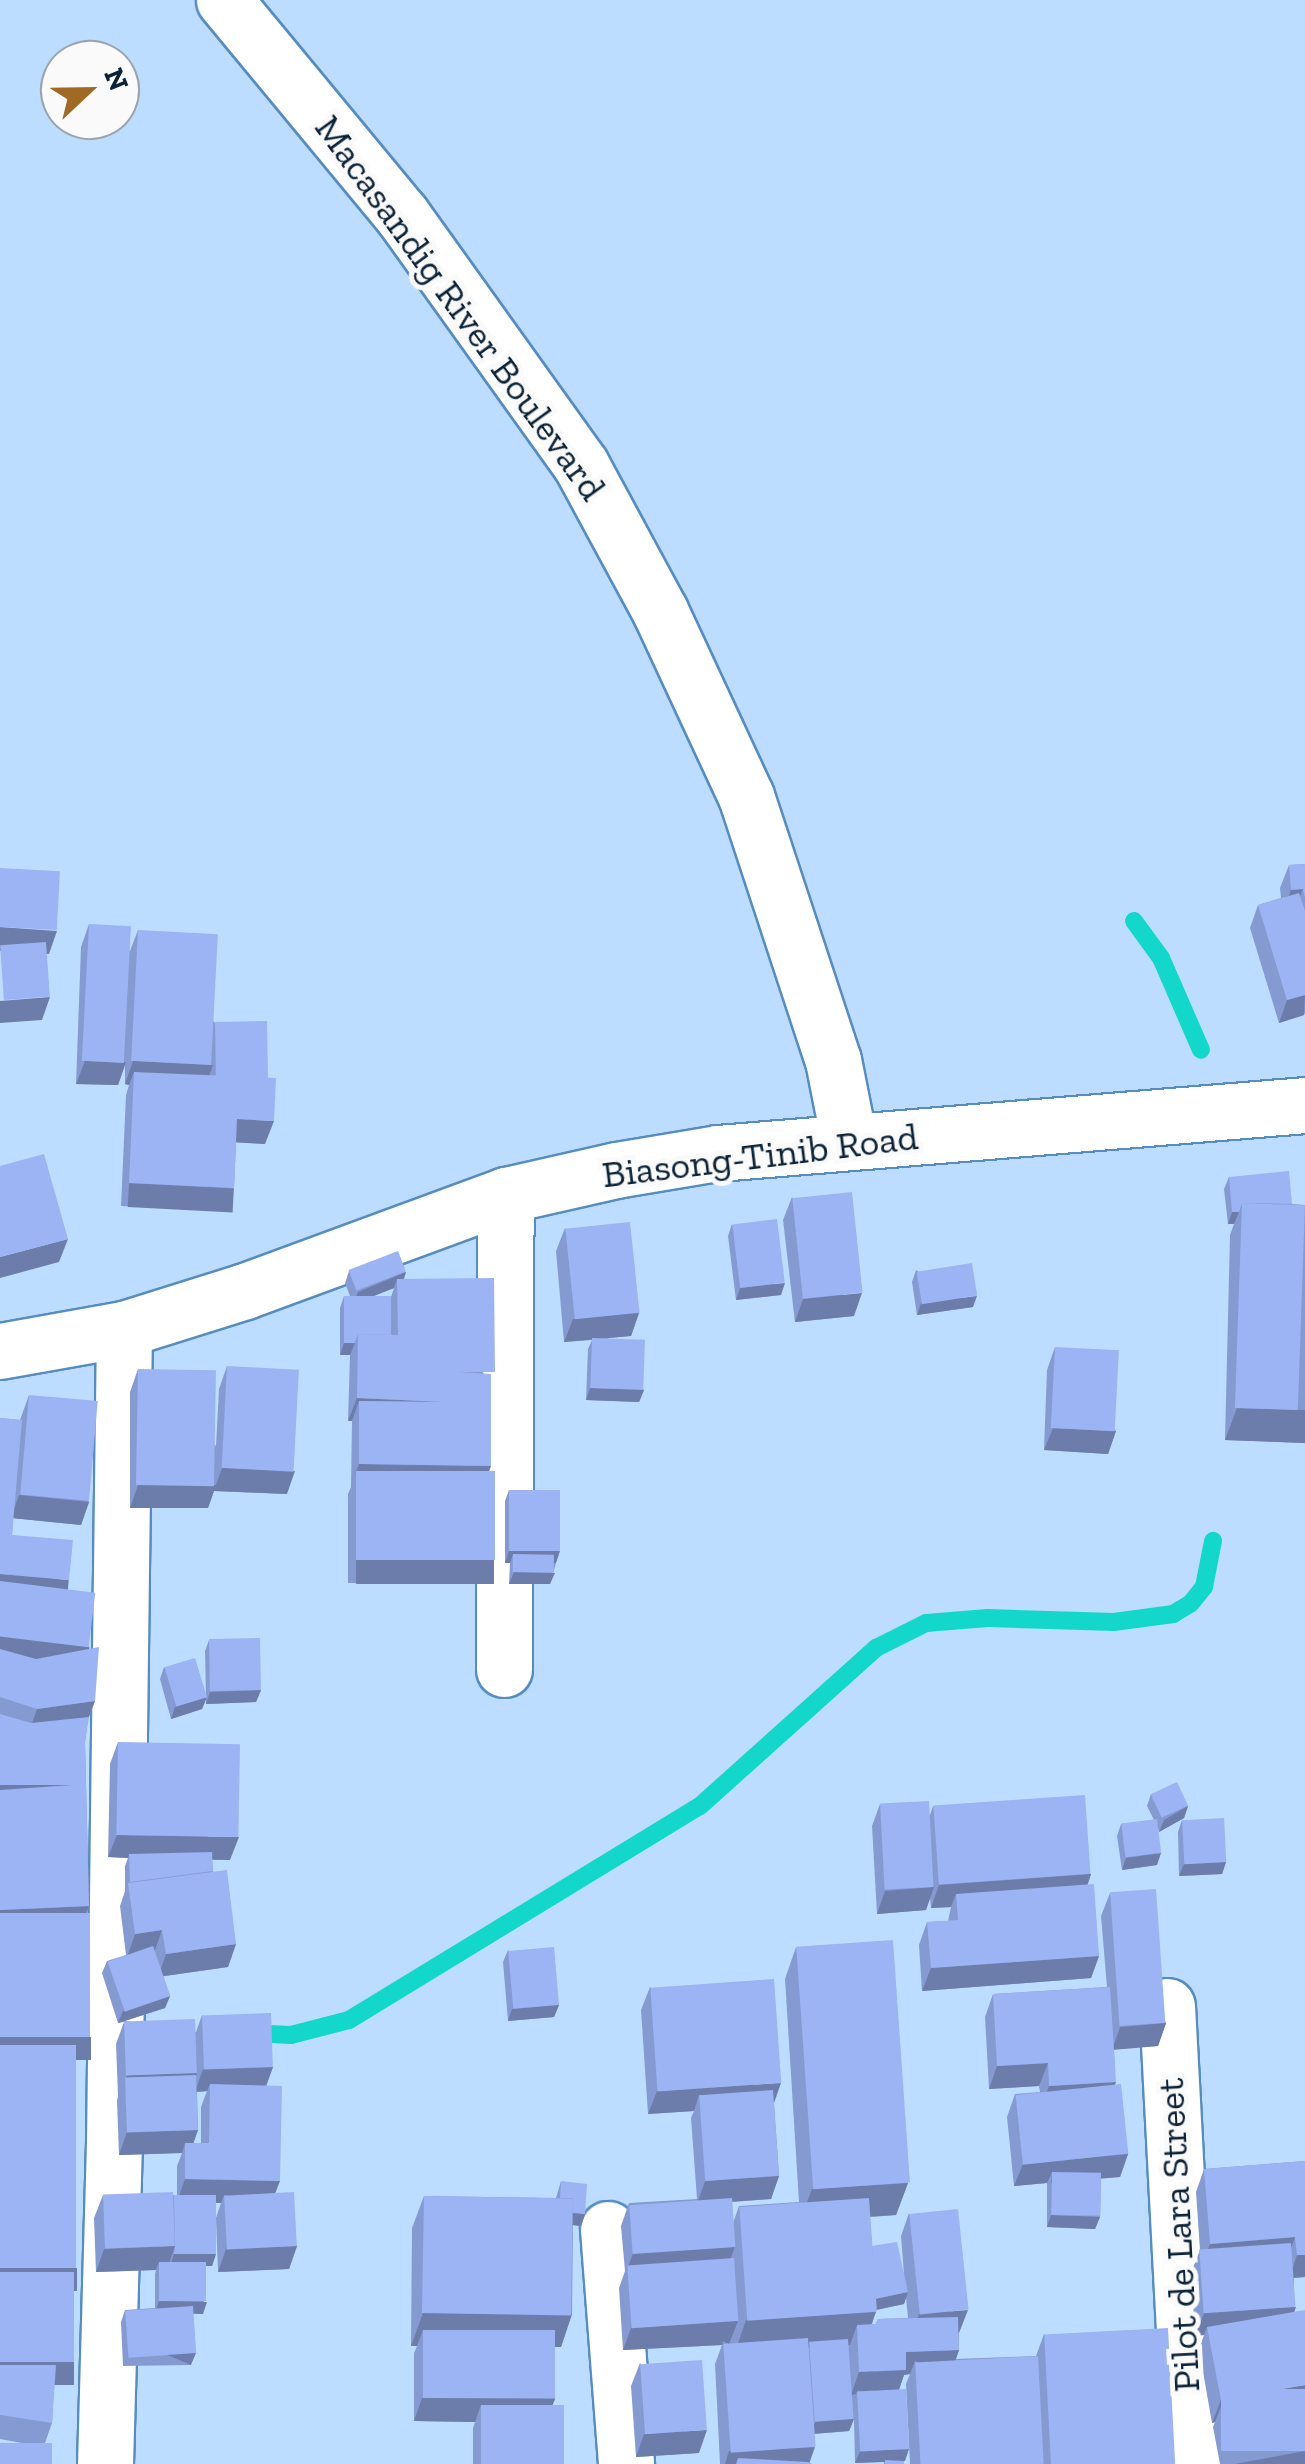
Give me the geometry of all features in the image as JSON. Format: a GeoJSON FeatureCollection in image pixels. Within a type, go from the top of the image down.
{"type":"FeatureCollection","features":[{"type":"Feature","properties":{"kind":"street","name":"Macasandig River Boulevard"},"geometry":{"type":"LineString","coordinates":[[224,0],[402,214],[582,465],[660,611],[746,796],[832,1060],[849,1140]]}},
{"type":"Feature","properties":{"kind":"street","name":"Biasong-Tinib Road"},"geometry":{"type":"LineString","coordinates":[[0,1352],[124,1329],[245,1291],[506,1195],[718,1153],[1305,1105]]}},
{"type":"Feature","properties":{"kind":"street"},"geometry":{"type":"LineString","coordinates":[[504,1669],[506,1195]]}},
{"type":"Feature","properties":{"kind":"street"},"geometry":{"type":"LineString","coordinates":[[105,2464],[114,2144],[124,1329]]}},
{"type":"Feature","properties":{"kind":"street","name":"Pilot de Lara Street"},"geometry":{"type":"LineString","coordinates":[[1167,2006],[1188,2410],[1198,2464]]}},
{"type":"Feature","properties":{"kind":"street"},"geometry":{"type":"LineString","coordinates":[[608,2229],[626,2464]]}},
{"type":"Feature","properties":{"kind":"building"},"geometry":{"type":"Polygon","coordinates":[[[1305,864],[1305,898],[1303,889],[1291,890],[1289,865],[1305,864]]]}},
{"type":"Feature","properties":{"kind":"building"},"geometry":{"type":"Polygon","coordinates":[[[0,868],[60,871],[57,930],[0,927],[0,868]]]}},
{"type":"Feature","properties":{"kind":"building"},"geometry":{"type":"Polygon","coordinates":[[[1299,893],[1305,911],[1305,995],[1287,1000],[1258,905],[1299,893]]]}},
{"type":"Feature","properties":{"kind":"building"},"geometry":{"type":"Polygon","coordinates":[[[89,924],[131,926],[124,1063],[82,1061],[89,924]]]}},
{"type":"Feature","properties":{"kind":"building"},"geometry":{"type":"Polygon","coordinates":[[[138,930],[218,934],[211,1065],[131,1061],[138,930]]]}},
{"type":"Feature","properties":{"kind":"building"},"geometry":{"type":"Polygon","coordinates":[[[46,942],[50,997],[4,1000],[0,945],[46,942]]]}},
{"type":"Feature","properties":{"kind":"building"},"geometry":{"type":"Polygon","coordinates":[[[267,1021],[268,1078],[216,1079],[215,1022],[267,1021]]]}},
{"type":"Feature","properties":{"kind":"building"},"geometry":{"type":"Polygon","coordinates":[[[134,1072],[276,1078],[274,1121],[237,1119],[234,1188],[129,1183],[134,1072]]]}},
{"type":"Feature","properties":{"kind":"building"},"geometry":{"type":"Polygon","coordinates":[[[44,1154],[68,1239],[0,1257],[0,1166],[44,1154]]]}},
{"type":"Feature","properties":{"kind":"building"},"geometry":{"type":"Polygon","coordinates":[[[1289,1171],[1292,1204],[1242,1203],[1239,1212],[1232,1212],[1229,1177],[1289,1171]]]}},
{"type":"Feature","properties":{"kind":"building"},"geometry":{"type":"Polygon","coordinates":[[[852,1192],[863,1292],[803,1299],[792,1198],[852,1192]]]}},
{"type":"Feature","properties":{"kind":"building"},"geometry":{"type":"Polygon","coordinates":[[[1242,1203],[1305,1205],[1298,1410],[1235,1408],[1242,1203]]]}},
{"type":"Feature","properties":{"kind":"building"},"geometry":{"type":"Polygon","coordinates":[[[777,1219],[785,1283],[740,1288],[732,1224],[777,1219]]]}},
{"type":"Feature","properties":{"kind":"building"},"geometry":{"type":"Polygon","coordinates":[[[630,1222],[640,1313],[575,1319],[565,1229],[630,1222]]]}},
{"type":"Feature","properties":{"kind":"building"},"geometry":{"type":"Polygon","coordinates":[[[398,1251],[406,1272],[356,1291],[349,1270],[398,1251]]]}},
{"type":"Feature","properties":{"kind":"building"},"geometry":{"type":"Polygon","coordinates":[[[972,1263],[977,1296],[922,1304],[917,1272],[972,1263]]]}},
{"type":"Feature","properties":{"kind":"building"},"geometry":{"type":"Polygon","coordinates":[[[494,1278],[495,1372],[459,1372],[491,1374],[491,1466],[359,1464],[359,1401],[444,1402],[357,1398],[358,1334],[398,1335],[397,1279],[494,1278]]]}},
{"type":"Feature","properties":{"kind":"building"},"geometry":{"type":"Polygon","coordinates":[[[344,1296],[391,1296],[391,1335],[358,1334],[355,1343],[344,1343],[344,1296]]]}},
{"type":"Feature","properties":{"kind":"building"},"geometry":{"type":"Polygon","coordinates":[[[592,1338],[645,1340],[643,1390],[590,1388],[592,1338]]]}},
{"type":"Feature","properties":{"kind":"building"},"geometry":{"type":"Polygon","coordinates":[[[1055,1347],[1119,1350],[1115,1431],[1051,1428],[1055,1347]]]}},
{"type":"Feature","properties":{"kind":"building"},"geometry":{"type":"Polygon","coordinates":[[[227,1366],[299,1370],[294,1472],[222,1468],[227,1366]]]}},
{"type":"Feature","properties":{"kind":"building"},"geometry":{"type":"Polygon","coordinates":[[[138,1369],[216,1370],[214,1486],[136,1485],[138,1369]]]}},
{"type":"Feature","properties":{"kind":"building"},"geometry":{"type":"Polygon","coordinates":[[[29,1395],[98,1401],[89,1501],[20,1495],[29,1395]]]}},
{"type":"Feature","properties":{"kind":"building"},"geometry":{"type":"Polygon","coordinates":[[[0,1418],[22,1420],[12,1535],[73,1540],[69,1580],[0,1574],[0,1418]]]}},
{"type":"Feature","properties":{"kind":"building"},"geometry":{"type":"Polygon","coordinates":[[[356,1471],[495,1471],[495,1560],[356,1560],[356,1471]]]}},
{"type":"Feature","properties":{"kind":"building"},"geometry":{"type":"Polygon","coordinates":[[[509,1490],[560,1490],[560,1551],[509,1551],[509,1490]]]}},
{"type":"Feature","properties":{"kind":"building"},"geometry":{"type":"Polygon","coordinates":[[[513,1554],[554,1555],[554,1573],[513,1572],[513,1554]]]}},
{"type":"Feature","properties":{"kind":"building"},"geometry":{"type":"Polygon","coordinates":[[[0,1581],[95,1593],[89,1647],[0,1636],[0,1581]]]}},
{"type":"Feature","properties":{"kind":"building"},"geometry":{"type":"Polygon","coordinates":[[[260,1638],[261,1690],[210,1691],[209,1639],[260,1638]]]}},
{"type":"Feature","properties":{"kind":"building"},"geometry":{"type":"Polygon","coordinates":[[[99,1647],[95,1701],[37,1709],[0,1697],[0,1649],[36,1659],[99,1647]]]}},
{"type":"Feature","properties":{"kind":"building"},"geometry":{"type":"Polygon","coordinates":[[[195,1658],[207,1697],[176,1707],[164,1667],[195,1658]]]}},
{"type":"Feature","properties":{"kind":"building"},"geometry":{"type":"Polygon","coordinates":[[[0,1714],[31,1723],[89,1717],[85,1742],[0,1742],[0,1714]]]}},
{"type":"Feature","properties":{"kind":"building"},"geometry":{"type":"Polygon","coordinates":[[[0,1742],[85,1742],[89,1906],[0,1910],[0,1790],[72,1785],[0,1785],[0,1742]]]}},
{"type":"Feature","properties":{"kind":"building"},"geometry":{"type":"Polygon","coordinates":[[[118,1742],[240,1744],[238,1837],[116,1835],[118,1742]]]}},
{"type":"Feature","properties":{"kind":"building"},"geometry":{"type":"Polygon","coordinates":[[[1177,1782],[1188,1806],[1162,1818],[1151,1794],[1177,1782]]]}},
{"type":"Feature","properties":{"kind":"building"},"geometry":{"type":"Polygon","coordinates":[[[1085,1795],[1091,1874],[939,1884],[933,1806],[1085,1795]]]}},
{"type":"Feature","properties":{"kind":"building"},"geometry":{"type":"Polygon","coordinates":[[[929,1801],[934,1887],[885,1889],[880,1804],[929,1801]]]}},
{"type":"Feature","properties":{"kind":"building"},"geometry":{"type":"Polygon","coordinates":[[[1224,1818],[1226,1862],[1184,1864],[1182,1820],[1224,1818]]]}},
{"type":"Feature","properties":{"kind":"building"},"geometry":{"type":"Polygon","coordinates":[[[1157,1819],[1161,1853],[1125,1857],[1121,1823],[1157,1819]]]}},
{"type":"Feature","properties":{"kind":"building"},"geometry":{"type":"Polygon","coordinates":[[[212,1852],[213,1871],[130,1882],[129,1854],[212,1852]]]}},
{"type":"Feature","properties":{"kind":"building"},"geometry":{"type":"Polygon","coordinates":[[[227,1870],[236,1944],[166,1954],[162,1930],[135,1934],[128,1883],[227,1870]]]}},
{"type":"Feature","properties":{"kind":"building"},"geometry":{"type":"Polygon","coordinates":[[[1094,1884],[1099,1956],[931,1968],[927,1922],[958,1920],[956,1894],[1094,1884]]]}},
{"type":"Feature","properties":{"kind":"building"},"geometry":{"type":"Polygon","coordinates":[[[1156,1889],[1165,2023],[1119,2026],[1110,1892],[1156,1889]]]}},
{"type":"Feature","properties":{"kind":"building"},"geometry":{"type":"Polygon","coordinates":[[[0,1913],[90,1913],[90,2037],[0,2037],[0,1913]]]}},
{"type":"Feature","properties":{"kind":"building"},"geometry":{"type":"Polygon","coordinates":[[[893,1940],[910,2182],[813,2189],[796,1947],[893,1940]]]}},
{"type":"Feature","properties":{"kind":"building"},"geometry":{"type":"Polygon","coordinates":[[[153,1946],[170,1996],[125,2012],[108,1962],[153,1946]]]}},
{"type":"Feature","properties":{"kind":"building"},"geometry":{"type":"Polygon","coordinates":[[[554,1947],[559,2005],[513,2009],[508,1951],[554,1947]]]}},
{"type":"Feature","properties":{"kind":"building"},"geometry":{"type":"Polygon","coordinates":[[[774,1979],[781,2083],[658,2091],[650,1988],[774,1979]]]}},
{"type":"Feature","properties":{"kind":"building"},"geometry":{"type":"Polygon","coordinates":[[[1110,1987],[1116,2082],[1049,2086],[1048,2063],[997,2066],[993,1994],[1110,1987]]]}},
{"type":"Feature","properties":{"kind":"building"},"geometry":{"type":"Polygon","coordinates":[[[271,2013],[273,2067],[204,2069],[202,2015],[271,2013]]]}},
{"type":"Feature","properties":{"kind":"building"},"geometry":{"type":"Polygon","coordinates":[[[195,2019],[197,2073],[126,2075],[124,2021],[195,2019]]]}},
{"type":"Feature","properties":{"kind":"building"},"geometry":{"type":"Polygon","coordinates":[[[0,2045],[76,2045],[76,2268],[0,2268],[0,2045]]]}},
{"type":"Feature","properties":{"kind":"building"},"geometry":{"type":"Polygon","coordinates":[[[196,2075],[198,2130],[127,2132],[125,2077],[196,2075]]]}},
{"type":"Feature","properties":{"kind":"building"},"geometry":{"type":"Polygon","coordinates":[[[210,2084],[282,2086],[280,2181],[185,2179],[185,2143],[209,2143],[210,2084]]]}},
{"type":"Feature","properties":{"kind":"building"},"geometry":{"type":"Polygon","coordinates":[[[1121,2084],[1128,2154],[1023,2165],[1016,2095],[1121,2084]]]}},
{"type":"Feature","properties":{"kind":"building"},"geometry":{"type":"Polygon","coordinates":[[[773,2090],[779,2176],[705,2181],[699,2095],[773,2090]]]}},
{"type":"Feature","properties":{"kind":"building"},"geometry":{"type":"Polygon","coordinates":[[[1305,2161],[1305,2255],[1297,2255],[1295,2237],[1210,2244],[1204,2169],[1305,2161]]]}},
{"type":"Feature","properties":{"kind":"building"},"geometry":{"type":"Polygon","coordinates":[[[1052,2172],[1101,2173],[1100,2216],[1051,2215],[1052,2172]]]}},
{"type":"Feature","properties":{"kind":"building"},"geometry":{"type":"Polygon","coordinates":[[[561,2181],[587,2184],[585,2214],[573,2213],[573,2198],[560,2198],[561,2181]]]}},
{"type":"Feature","properties":{"kind":"building"},"geometry":{"type":"Polygon","coordinates":[[[173,2192],[175,2246],[105,2248],[103,2194],[173,2192]]]}},
{"type":"Feature","properties":{"kind":"building"},"geometry":{"type":"Polygon","coordinates":[[[294,2192],[297,2246],[227,2250],[224,2196],[294,2192]]]}},
{"type":"Feature","properties":{"kind":"building"},"geometry":{"type":"Polygon","coordinates":[[[174,2195],[216,2195],[216,2254],[174,2254],[174,2195]]]}},
{"type":"Feature","properties":{"kind":"building"},"geometry":{"type":"Polygon","coordinates":[[[424,2196],[573,2199],[571,2316],[422,2313],[424,2196]]]}},
{"type":"Feature","properties":{"kind":"building"},"geometry":{"type":"Polygon","coordinates":[[[732,2198],[735,2247],[633,2254],[629,2205],[732,2198]]]}},
{"type":"Feature","properties":{"kind":"building"},"geometry":{"type":"Polygon","coordinates":[[[869,2198],[877,2312],[747,2321],[739,2207],[869,2198]]]}},
{"type":"Feature","properties":{"kind":"building"},"geometry":{"type":"Polygon","coordinates":[[[958,2209],[969,2309],[920,2315],[909,2214],[958,2209]]]}},
{"type":"Feature","properties":{"kind":"building"},"geometry":{"type":"Polygon","coordinates":[[[897,2242],[908,2292],[875,2299],[872,2246],[897,2242]]]}},
{"type":"Feature","properties":{"kind":"building"},"geometry":{"type":"Polygon","coordinates":[[[1291,2243],[1295,2307],[1204,2313],[1199,2249],[1291,2243]]]}},
{"type":"Feature","properties":{"kind":"building"},"geometry":{"type":"Polygon","coordinates":[[[734,2258],[738,2321],[632,2328],[627,2265],[734,2258]]]}},
{"type":"Feature","properties":{"kind":"building"},"geometry":{"type":"Polygon","coordinates":[[[159,2262],[206,2262],[206,2301],[159,2301],[159,2262]]]}},
{"type":"Feature","properties":{"kind":"building"},"geometry":{"type":"Polygon","coordinates":[[[0,2272],[74,2272],[74,2362],[0,2362],[0,2272]]]}},
{"type":"Feature","properties":{"kind":"building"},"geometry":{"type":"Polygon","coordinates":[[[193,2306],[196,2353],[128,2358],[125,2311],[193,2306]]]}},
{"type":"Feature","properties":{"kind":"building"},"geometry":{"type":"Polygon","coordinates":[[[1305,2310],[1305,2385],[1221,2400],[1207,2327],[1305,2310]]]}},
{"type":"Feature","properties":{"kind":"building"},"geometry":{"type":"Polygon","coordinates":[[[958,2317],[959,2350],[906,2352],[906,2370],[859,2372],[857,2325],[877,2324],[878,2319],[958,2317]]]}},
{"type":"Feature","properties":{"kind":"building"},"geometry":{"type":"Polygon","coordinates":[[[1168,2328],[1175,2464],[1051,2464],[1044,2334],[1168,2328]]]}},
{"type":"Feature","properties":{"kind":"building"},"geometry":{"type":"Polygon","coordinates":[[[423,2330],[555,2330],[555,2398],[423,2398],[423,2330]]]}},
{"type":"Feature","properties":{"kind":"building"},"geometry":{"type":"Polygon","coordinates":[[[808,2338],[816,2447],[731,2453],[723,2344],[808,2338]]]}},
{"type":"Feature","properties":{"kind":"building"},"geometry":{"type":"Polygon","coordinates":[[[848,2339],[854,2419],[815,2422],[809,2342],[848,2339]]]}},
{"type":"Feature","properties":{"kind":"building"},"geometry":{"type":"Polygon","coordinates":[[[1038,2356],[1044,2464],[920,2464],[915,2362],[1038,2356]]]}},
{"type":"Feature","properties":{"kind":"building"},"geometry":{"type":"Polygon","coordinates":[[[702,2360],[707,2430],[645,2434],[640,2364],[702,2360]]]}},
{"type":"Feature","properties":{"kind":"building"},"geometry":{"type":"Polygon","coordinates":[[[0,2365],[56,2365],[52,2423],[0,2415],[0,2365]]]}},
{"type":"Feature","properties":{"kind":"building"},"geometry":{"type":"Polygon","coordinates":[[[906,2389],[909,2449],[860,2451],[857,2392],[906,2389]]]}},
{"type":"Feature","properties":{"kind":"building"},"geometry":{"type":"Polygon","coordinates":[[[1221,2389],[1305,2389],[1305,2451],[1221,2451],[1221,2389]]]}},
{"type":"Feature","properties":{"kind":"building"},"geometry":{"type":"Polygon","coordinates":[[[481,2405],[564,2405],[564,2464],[481,2464],[481,2405]]]}},
{"type":"Feature","properties":{"kind":"building"},"geometry":{"type":"Polygon","coordinates":[[[0,2443],[52,2443],[52,2464],[0,2464],[0,2443]]]}},
{"type":"Feature","properties":{"kind":"building"},"geometry":{"type":"Polygon","coordinates":[[[738,2458],[808,2462],[812,2464],[736,2464],[738,2458]]]}},
{"type":"Feature","properties":{"kind":"building"},"geometry":{"type":"Polygon","coordinates":[[[885,2460],[904,2461],[904,2464],[885,2464],[885,2460]]]}},
{"type":"Feature","properties":{"kind":"waterway"},"geometry":{"type":"LineString","coordinates":[[1134,921],[1161,958],[1201,1050]]}},
{"type":"Feature","properties":{"kind":"waterway"},"geometry":{"type":"LineString","coordinates":[[248,2033],[291,2035],[349,2020],[700,1806],[876,1648],[926,1623],[988,1618],[1114,1622],[1173,1614],[1191,1603],[1204,1587],[1213,1541]]}}]}
